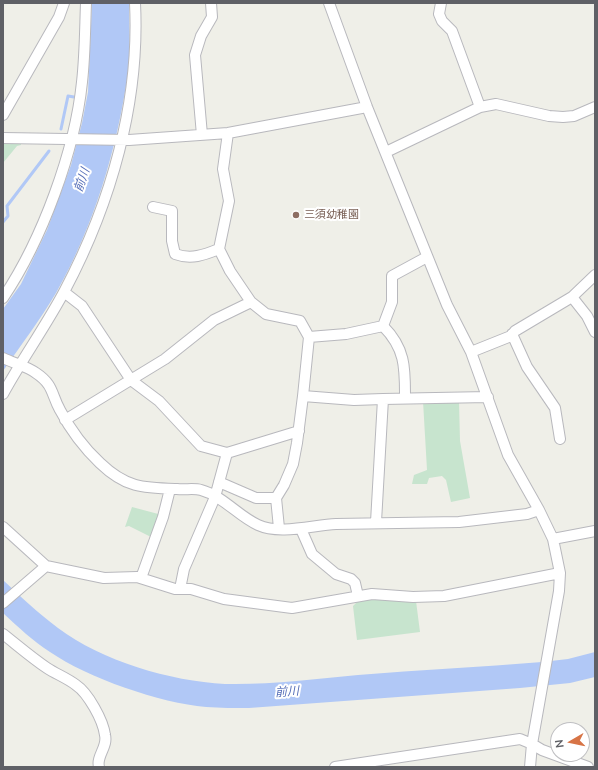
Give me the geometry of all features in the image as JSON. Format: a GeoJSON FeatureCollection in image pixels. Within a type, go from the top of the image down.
{"type":"FeatureCollection","features":[{"type":"Feature","properties":{"kind":"street"},"geometry":{"type":"LineString","coordinates":[[3,115],[59,17],[64,3]]}},
{"type":"Feature","properties":{"kind":"street"},"geometry":{"type":"LineString","coordinates":[[3,298],[29,253],[42,224],[58,184],[73,139],[82,82],[86,3]]}},
{"type":"Feature","properties":{"kind":"street"},"geometry":{"type":"LineString","coordinates":[[3,394],[16,364],[64,292],[101,214],[133,79],[135,3]]}},
{"type":"Feature","properties":{"kind":"street"},"geometry":{"type":"LineString","coordinates":[[202,134],[195,55],[201,36],[212,17],[211,3]]}},
{"type":"Feature","properties":{"kind":"street"},"geometry":{"type":"LineString","coordinates":[[330,3],[367,107],[447,305],[471,352],[508,455],[539,510],[553,539],[560,573],[559,591],[532,744],[530,767]]}},
{"type":"Feature","properties":{"kind":"street"},"geometry":{"type":"LineString","coordinates":[[441,3],[439,14],[442,21],[452,31],[480,107]]}},
{"type":"Feature","properties":{"kind":"street"},"geometry":{"type":"LineString","coordinates":[[386,152],[480,107],[496,104],[549,116],[563,117],[574,116],[595,107]]}},
{"type":"Feature","properties":{"kind":"street"},"geometry":{"type":"LineString","coordinates":[[3,138],[120,139],[228,133],[367,107]]}},
{"type":"Feature","properties":{"kind":"street"},"geometry":{"type":"LineString","coordinates":[[228,133],[223,169],[229,201],[220,249],[230,271],[251,302],[266,314],[300,321],[309,337],[299,431],[293,464],[284,485],[276,498],[279,528]]}},
{"type":"Feature","properties":{"kind":"street"},"geometry":{"type":"LineString","coordinates":[[153,207],[172,211],[172,241],[175,254],[184,258],[198,257],[220,249]]}},
{"type":"Feature","properties":{"kind":"street"},"geometry":{"type":"LineString","coordinates":[[383,326],[392,302],[392,276],[427,257]]}},
{"type":"Feature","properties":{"kind":"street"},"geometry":{"type":"LineString","coordinates":[[471,352],[512,334],[572,297],[595,275]]}},
{"type":"Feature","properties":{"kind":"street"},"geometry":{"type":"LineString","coordinates":[[64,292],[82,306],[131,380],[159,401],[201,446],[227,453],[299,431]]}},
{"type":"Feature","properties":{"kind":"street"},"geometry":{"type":"LineString","coordinates":[[572,297],[587,316],[595,332]]}},
{"type":"Feature","properties":{"kind":"street"},"geometry":{"type":"LineString","coordinates":[[66,420],[165,359],[214,320],[251,302]]}},
{"type":"Feature","properties":{"kind":"street"},"geometry":{"type":"LineString","coordinates":[[309,337],[346,334],[383,326]]}},
{"type":"Feature","properties":{"kind":"street"},"geometry":{"type":"LineString","coordinates":[[383,326],[391,334],[401,352],[404,367],[406,398]]}},
{"type":"Feature","properties":{"kind":"street"},"geometry":{"type":"LineString","coordinates":[[512,334],[527,367],[556,408],[560,439]]}},
{"type":"Feature","properties":{"kind":"street"},"geometry":{"type":"LineString","coordinates":[[3,358],[35,372],[46,381],[52,388],[58,408],[66,420],[99,462],[114,475],[128,484],[147,488],[201,490],[215,496],[259,525],[301,529],[318,525],[376,522],[460,522],[527,514],[539,510]]}},
{"type":"Feature","properties":{"kind":"street"},"geometry":{"type":"LineString","coordinates":[[303,396],[354,400],[488,397]]}},
{"type":"Feature","properties":{"kind":"street"},"geometry":{"type":"LineString","coordinates":[[376,522],[383,399]]}},
{"type":"Feature","properties":{"kind":"street"},"geometry":{"type":"LineString","coordinates":[[180,589],[184,570],[215,496],[227,453]]}},
{"type":"Feature","properties":{"kind":"street"},"geometry":{"type":"LineString","coordinates":[[219,482],[256,498],[276,498]]}},
{"type":"Feature","properties":{"kind":"street"},"geometry":{"type":"LineString","coordinates":[[140,578],[164,517],[170,489]]}},
{"type":"Feature","properties":{"kind":"street"},"geometry":{"type":"LineString","coordinates":[[3,527],[46,566],[104,578],[140,578],[180,589],[191,589],[224,598],[292,608],[372,594],[413,597],[444,596],[560,573]]}},
{"type":"Feature","properties":{"kind":"street"},"geometry":{"type":"LineString","coordinates":[[301,529],[312,554],[336,574],[355,583],[358,596]]}},
{"type":"Feature","properties":{"kind":"street"},"geometry":{"type":"LineString","coordinates":[[553,539],[595,531]]}},
{"type":"Feature","properties":{"kind":"street"},"geometry":{"type":"LineString","coordinates":[[3,603],[46,566]]}},
{"type":"Feature","properties":{"kind":"street"},"geometry":{"type":"LineString","coordinates":[[3,634],[46,668],[76,685],[84,692],[97,714],[106,735],[105,746],[98,762],[99,767]]}},
{"type":"Feature","properties":{"kind":"street"},"geometry":{"type":"LineString","coordinates":[[335,767],[520,739],[542,750],[588,767]]}},
{"type":"Feature","properties":{"kind":"green space"},"geometry":{"type":"Polygon","coordinates":[[[3,143],[21,143],[21,145],[17,146],[3,163],[3,143]]]}},
{"type":"Feature","properties":{"kind":"green space"},"geometry":{"type":"Polygon","coordinates":[[[423,401],[459,401],[460,441],[470,498],[451,502],[446,480],[442,476],[429,478],[427,484],[412,484],[414,475],[427,470],[423,401]]]}},
{"type":"Feature","properties":{"kind":"green space"},"geometry":{"type":"Polygon","coordinates":[[[132,507],[162,515],[153,538],[129,526],[125,527],[132,507]]]}},
{"type":"Feature","properties":{"kind":"green space"},"geometry":{"type":"Polygon","coordinates":[[[371,598],[416,601],[420,632],[357,640],[353,606],[360,599],[371,598]]]}},
{"type":"Feature","properties":{"kind":"water","name":"前川"},"geometry":{"type":"Polygon","coordinates":[[[92,3],[129,3],[129,64],[117,130],[93,214],[70,267],[50,303],[3,371],[3,309],[21,284],[47,230],[71,165],[82,123],[88,92],[92,3]]]}},
{"type":"Feature","properties":{"kind":"water","name":"前川"},"geometry":{"type":"Polygon","coordinates":[[[3,580],[44,617],[76,640],[95,650],[137,667],[182,679],[225,684],[275,683],[381,673],[542,662],[568,659],[595,652],[595,677],[570,683],[520,688],[249,708],[188,705],[146,695],[104,680],[66,662],[50,652],[32,639],[3,613],[3,580]]]}},
{"type":"Feature","properties":{"kind":"waterway"},"geometry":{"type":"LineString","coordinates":[[61,129],[68,96],[74,97]]}},
{"type":"Feature","properties":{"kind":"waterway"},"geometry":{"type":"LineString","coordinates":[[3,222],[8,216],[7,206],[49,151]]}},
{"type":"Feature","properties":{"kind":"place","name":"三須幼稚園"},"geometry":{"type":"Point","coordinates":[296,215]}}]}
